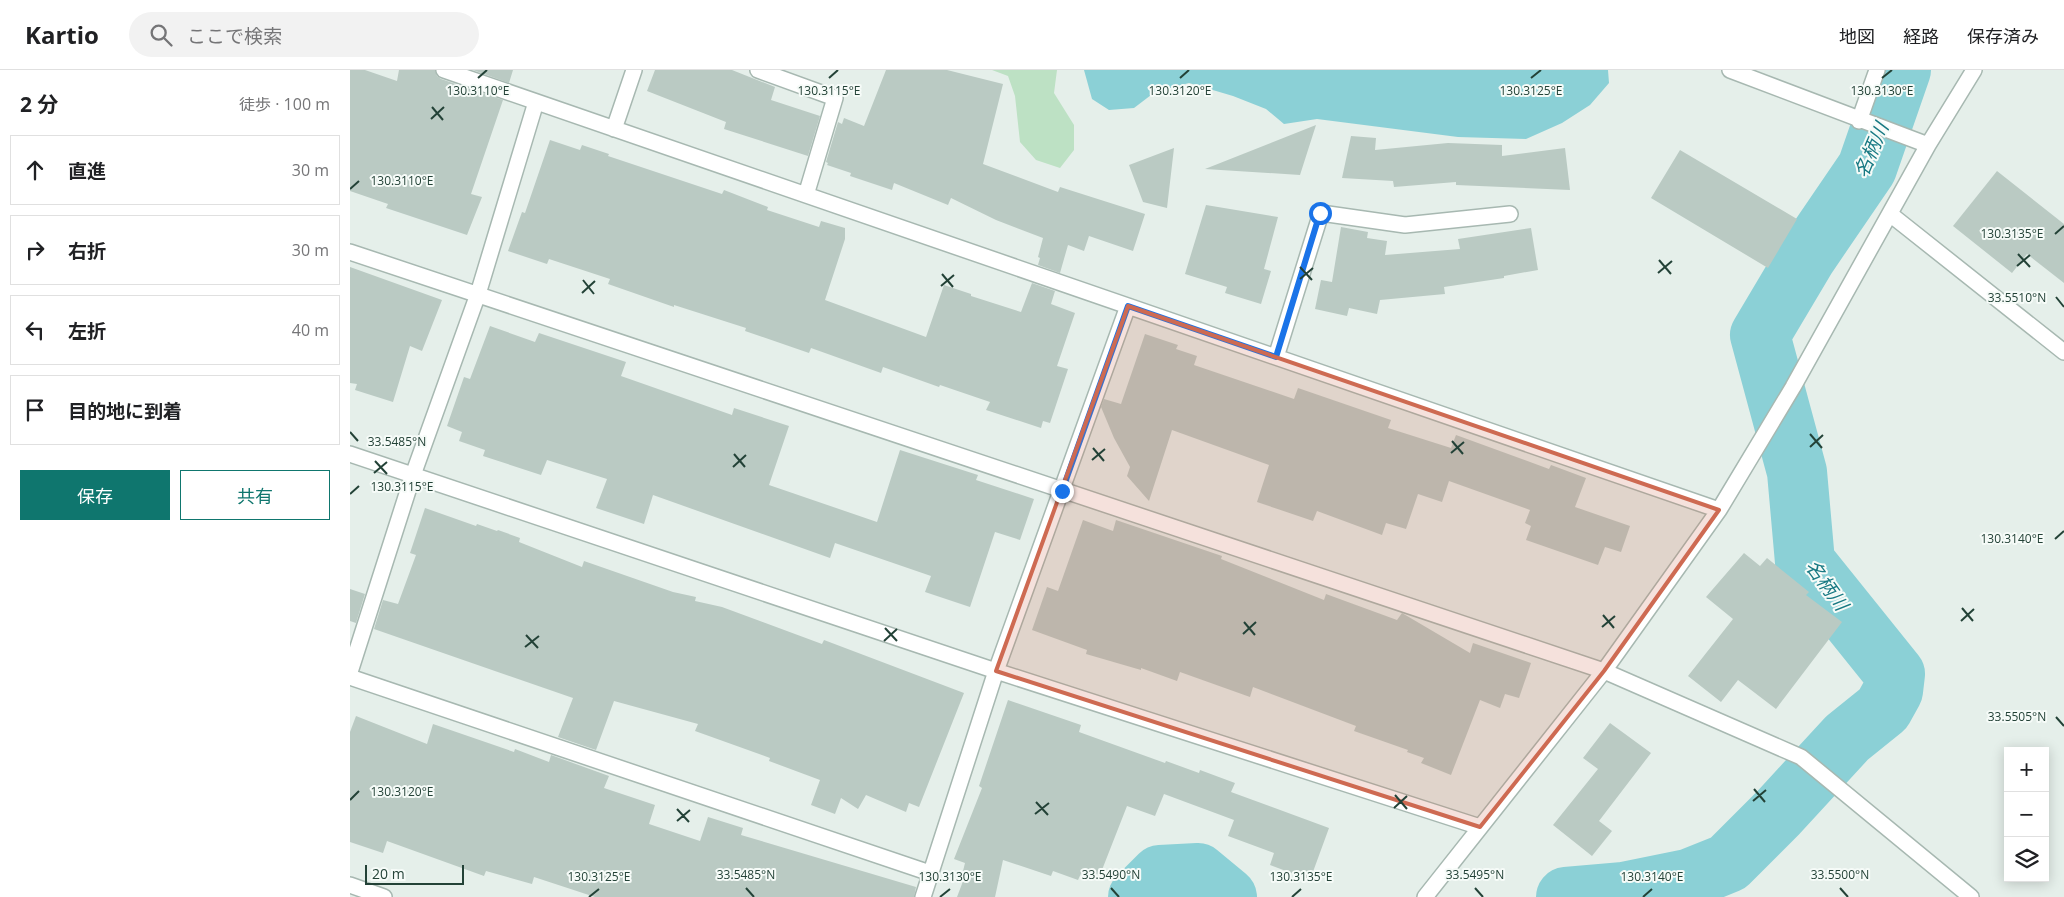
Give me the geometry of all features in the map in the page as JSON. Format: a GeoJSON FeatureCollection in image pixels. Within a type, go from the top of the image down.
{"type":"FeatureCollection","features":[{"type":"Feature","properties":{"kind":"street"},"geometry":{"type":"LineString","coordinates":[[444,70],[1719,510]]}},
{"type":"Feature","properties":{"kind":"street"},"geometry":{"type":"LineString","coordinates":[[614,129],[634,70]]}},
{"type":"Feature","properties":{"kind":"street"},"geometry":{"type":"LineString","coordinates":[[758,70],[835,98],[806,195]]}},
{"type":"Feature","properties":{"kind":"street"},"geometry":{"type":"LineString","coordinates":[[1730,70],[1859,121],[1928,145]]}},
{"type":"Feature","properties":{"kind":"street"},"geometry":{"type":"LineString","coordinates":[[1859,121],[1877,70]]}},
{"type":"Feature","properties":{"kind":"street"},"geometry":{"type":"LineString","coordinates":[[1428,893],[1604,671],[1719,510],[1771,425],[1928,145],[1974,70]]}},
{"type":"Feature","properties":{"kind":"street"},"geometry":{"type":"LineString","coordinates":[[350,672],[412,475],[478,294],[536,102]]}},
{"type":"Feature","properties":{"kind":"street"},"geometry":{"type":"LineString","coordinates":[[1276,357],[1320,213],[1405,225],[1510,214]]}},
{"type":"Feature","properties":{"kind":"street"},"geometry":{"type":"LineString","coordinates":[[1890,214],[2064,352]]}},
{"type":"Feature","properties":{"kind":"street"},"geometry":{"type":"LineString","coordinates":[[350,252],[1604,671],[1801,757],[1971,897]]}},
{"type":"Feature","properties":{"kind":"street"},"geometry":{"type":"LineString","coordinates":[[922,897],[996,671],[1128,306]]}},
{"type":"Feature","properties":{"kind":"street"},"geometry":{"type":"LineString","coordinates":[[350,454],[996,671],[1480,827]]}},
{"type":"Feature","properties":{"kind":"street"},"geometry":{"type":"LineString","coordinates":[[350,678],[930,873]]}},
{"type":"Feature","properties":{"kind":"street"},"geometry":{"type":"LineString","coordinates":[[350,885],[384,897]]}},
{"type":"Feature","properties":{"kind":"highlighted area"},"geometry":{"type":"Polygon","coordinates":[[[1128,306],[1719,510],[1604,671],[1480,827],[996,671],[1128,306]]]}},
{"type":"Feature","properties":{"kind":"green space"},"geometry":{"type":"Polygon","coordinates":[[[992,70],[1057,70],[1054,93],[1074,125],[1074,150],[1060,168],[1036,160],[1020,142],[1015,96],[1008,76],[992,70]]]}},
{"type":"Feature","properties":{"kind":"water"},"geometry":{"type":"Polygon","coordinates":[[[1084,70],[1608,70],[1609,83],[1590,105],[1562,123],[1526,139],[1458,137],[1317,119],[1284,124],[1266,109],[1233,96],[1189,83],[1155,92],[1134,108],[1109,110],[1092,99],[1084,70]]]}},
{"type":"Feature","properties":{"kind":"building"},"geometry":{"type":"Polygon","coordinates":[[[350,70],[365,70],[397,81],[399,70],[435,70],[437,76],[441,79],[503,100],[471,194],[482,197],[467,235],[386,208],[388,204],[350,191],[350,70]]]}},
{"type":"Feature","properties":{"kind":"building"},"geometry":{"type":"Polygon","coordinates":[[[473,70],[513,70],[509,83],[473,70]]]}},
{"type":"Feature","properties":{"kind":"building"},"geometry":{"type":"Polygon","coordinates":[[[655,70],[732,70],[775,87],[771,100],[820,116],[808,156],[724,129],[726,122],[647,91],[655,70]]]}},
{"type":"Feature","properties":{"kind":"building"},"geometry":{"type":"Polygon","coordinates":[[[886,70],[947,70],[1003,84],[983,164],[1058,192],[1060,187],[1145,214],[1133,251],[1089,236],[1084,251],[1068,245],[1060,273],[1038,265],[1043,238],[996,220],[951,198],[948,205],[894,183],[892,190],[850,176],[851,173],[827,165],[828,163],[826,162],[838,122],[842,124],[844,118],[864,126],[886,70]]]}},
{"type":"Feature","properties":{"kind":"building"},"geometry":{"type":"Polygon","coordinates":[[[1316,125],[1300,175],[1205,169],[1316,125]]]}},
{"type":"Feature","properties":{"kind":"building"},"geometry":{"type":"Polygon","coordinates":[[[1351,136],[1376,138],[1375,150],[1448,143],[1502,145],[1502,156],[1565,148],[1570,190],[1456,185],[1456,182],[1394,187],[1393,181],[1342,178],[1351,136]]]}},
{"type":"Feature","properties":{"kind":"building"},"geometry":{"type":"Polygon","coordinates":[[[550,140],[580,150],[582,145],[609,154],[608,156],[722,194],[724,190],[768,207],[767,210],[819,227],[821,221],[845,228],[845,239],[825,300],[926,337],[944,285],[1021,312],[1032,283],[1055,291],[1051,304],[1075,313],[1057,366],[1068,369],[1050,423],[1043,421],[1041,428],[986,410],[990,402],[940,385],[939,387],[883,367],[881,373],[811,348],[809,353],[745,331],[746,328],[674,305],[674,307],[608,284],[610,279],[549,259],[547,264],[508,251],[522,212],[525,213],[550,140]]]}},
{"type":"Feature","properties":{"kind":"building"},"geometry":{"type":"Polygon","coordinates":[[[1174,148],[1167,208],[1143,202],[1129,165],[1174,148]]]}},
{"type":"Feature","properties":{"kind":"building"},"geometry":{"type":"Polygon","coordinates":[[[1680,150],[1797,219],[1768,268],[1651,198],[1680,150]]]}},
{"type":"Feature","properties":{"kind":"building"},"geometry":{"type":"Polygon","coordinates":[[[1997,171],[2064,224],[2064,283],[2027,254],[2012,273],[1953,226],[1997,171]]]}},
{"type":"Feature","properties":{"kind":"building"},"geometry":{"type":"Polygon","coordinates":[[[1206,205],[1278,217],[1264,269],[1271,271],[1261,304],[1225,293],[1227,287],[1185,274],[1206,205]]]}},
{"type":"Feature","properties":{"kind":"building"},"geometry":{"type":"Polygon","coordinates":[[[1341,227],[1368,232],[1367,238],[1387,241],[1385,255],[1460,249],[1458,239],[1531,228],[1538,270],[1504,276],[1504,278],[1444,287],[1445,294],[1380,300],[1377,314],[1349,308],[1347,316],[1315,309],[1321,280],[1332,282],[1341,227]]]}},
{"type":"Feature","properties":{"kind":"building"},"geometry":{"type":"Polygon","coordinates":[[[350,267],[442,300],[422,351],[410,346],[393,402],[355,390],[357,384],[350,383],[350,267]]]}},
{"type":"Feature","properties":{"kind":"building"},"geometry":{"type":"Polygon","coordinates":[[[490,326],[535,342],[539,333],[626,362],[621,376],[732,415],[734,408],[789,426],[769,485],[877,522],[900,450],[978,475],[976,480],[1034,499],[1020,540],[995,532],[970,607],[925,592],[931,576],[835,543],[830,558],[653,495],[644,524],[596,508],[607,479],[547,460],[541,475],[483,456],[485,450],[459,441],[462,432],[447,426],[464,377],[470,379],[490,326]]]}},
{"type":"Feature","properties":{"kind":"building"},"geometry":{"type":"Polygon","coordinates":[[[1145,334],[1178,345],[1176,349],[1197,356],[1194,365],[1294,399],[1298,388],[1391,420],[1388,428],[1451,448],[1456,435],[1549,469],[1551,465],[1586,478],[1575,507],[1630,526],[1621,552],[1605,547],[1598,565],[1526,540],[1531,526],[1525,523],[1530,510],[1449,481],[1442,502],[1418,494],[1406,529],[1386,523],[1382,535],[1317,511],[1313,521],[1257,502],[1269,465],[1172,430],[1149,501],[1127,476],[1130,467],[1114,438],[1101,407],[1104,399],[1121,404],[1145,334]]]}},
{"type":"Feature","properties":{"kind":"building"},"geometry":{"type":"Polygon","coordinates":[[[425,508],[476,526],[477,524],[520,538],[519,542],[582,567],[584,561],[673,592],[696,597],[695,601],[722,607],[822,644],[824,640],[964,693],[919,807],[909,803],[906,812],[866,795],[858,809],[841,798],[835,814],[811,805],[820,780],[769,761],[770,758],[695,731],[698,724],[614,701],[596,750],[558,737],[573,698],[374,629],[383,600],[398,604],[416,555],[410,553],[425,508]]]}},
{"type":"Feature","properties":{"kind":"building"},"geometry":{"type":"Polygon","coordinates":[[[1083,520],[1113,531],[1116,520],[1222,556],[1221,559],[1324,600],[1326,594],[1397,620],[1402,613],[1470,653],[1473,643],[1531,663],[1519,698],[1505,694],[1500,708],[1480,700],[1451,775],[1421,763],[1424,758],[1407,752],[1408,750],[1354,731],[1356,726],[1253,687],[1250,697],[1180,672],[1177,681],[1141,668],[1141,670],[1086,654],[1087,650],[1032,630],[1047,587],[1058,591],[1083,520]]]}},
{"type":"Feature","properties":{"kind":"building"},"geometry":{"type":"Polygon","coordinates":[[[1744,553],[1760,566],[1767,558],[1809,592],[1806,595],[1842,622],[1776,709],[1738,680],[1721,702],[1688,676],[1733,619],[1706,597],[1744,553]]]}},
{"type":"Feature","properties":{"kind":"building"},"geometry":{"type":"Polygon","coordinates":[[[350,589],[365,594],[356,623],[350,621],[350,589]]]}},
{"type":"Feature","properties":{"kind":"building"},"geometry":{"type":"Polygon","coordinates":[[[1008,700],[1081,725],[1079,732],[1165,763],[1166,761],[1199,773],[1200,770],[1235,783],[1231,792],[1329,828],[1310,880],[1270,865],[1274,853],[1228,836],[1234,820],[1164,794],[1155,816],[1127,806],[1100,875],[1083,869],[1078,880],[1053,871],[1051,876],[1003,860],[995,897],[957,897],[965,876],[962,875],[965,863],[954,859],[982,788],[979,786],[1008,700]]]}},
{"type":"Feature","properties":{"kind":"building"},"geometry":{"type":"Polygon","coordinates":[[[356,716],[427,744],[433,724],[514,752],[515,749],[549,762],[551,755],[609,776],[604,788],[655,805],[649,824],[700,841],[708,817],[743,828],[741,835],[916,887],[914,897],[595,897],[534,877],[532,884],[486,871],[484,876],[387,841],[383,853],[350,842],[350,732],[356,716]]]}},
{"type":"Feature","properties":{"kind":"building"},"geometry":{"type":"Polygon","coordinates":[[[1610,723],[1651,753],[1599,821],[1612,831],[1592,856],[1553,825],[1598,769],[1583,758],[1610,723]]]}},
{"type":"Feature","properties":{"kind":"waterway","name":"名柄川"},"geometry":{"type":"LineString","coordinates":[[1566,897],[1624,892],[1688,879],[1728,863],[1778,813],[1847,738],[1883,709],[1893,691],[1895,674],[1805,562],[1797,472],[1760,335],[1807,256],[1867,168],[1901,70]]}},
{"type":"Feature","properties":{"kind":"waterway","name":"名柄川"},"geometry":{"type":"LineString","coordinates":[[1138,897],[1160,875],[1198,873],[1227,897]]}},
{"type":"Feature","properties":{"kind":"route"},"geometry":{"type":"LineString","coordinates":[[1062,491],[1128,306],[1276,357],[1320,213]]}}]}
